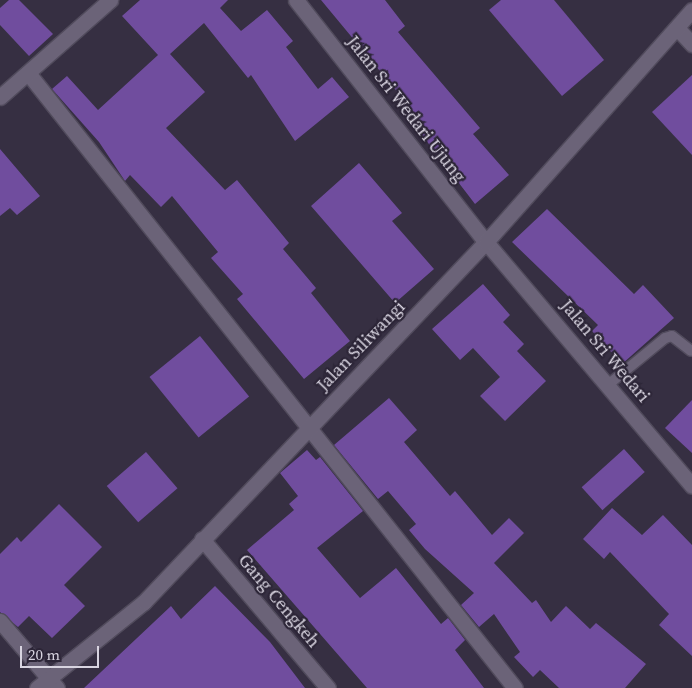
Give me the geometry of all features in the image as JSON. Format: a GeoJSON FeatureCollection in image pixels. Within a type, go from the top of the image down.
{"type":"FeatureCollection","features":[{"type":"Feature","properties":{"kind":"street","name":"Jalan Sri Wedari Ujung"},"geometry":{"type":"LineString","coordinates":[[296,0],[486,242]]}},
{"type":"Feature","properties":{"kind":"street"},"geometry":{"type":"LineString","coordinates":[[1,93],[28,73],[107,1]]}},
{"type":"Feature","properties":{"kind":"street","name":"Jalan Siliwangi"},"geometry":{"type":"LineString","coordinates":[[47,685],[144,602],[486,242],[678,29],[692,10]]}},
{"type":"Feature","properties":{"kind":"street"},"geometry":{"type":"LineString","coordinates":[[678,29],[692,44]]}},
{"type":"Feature","properties":{"kind":"street"},"geometry":{"type":"LineString","coordinates":[[28,73],[515,688]]}},
{"type":"Feature","properties":{"kind":"street","name":"Jalan Sri Wedari"},"geometry":{"type":"LineString","coordinates":[[486,242],[609,384],[692,486]]}},
{"type":"Feature","properties":{"kind":"street","name":"Gang Cengkeh"},"geometry":{"type":"LineString","coordinates":[[202,539],[328,688]]}},
{"type":"Feature","properties":{"kind":"street"},"geometry":{"type":"LineString","coordinates":[[0,621],[47,685]]}},
{"type":"Feature","properties":{"kind":"lane"},"geometry":{"type":"LineString","coordinates":[[609,384],[665,338],[672,336],[691,351]]}},
{"type":"Feature","properties":{"kind":"building"},"geometry":{"type":"Polygon","coordinates":[[[9,0],[19,0],[53,34],[29,56],[0,25],[0,8],[9,0]]]}},
{"type":"Feature","properties":{"kind":"building"},"geometry":{"type":"Polygon","coordinates":[[[140,0],[228,0],[220,8],[241,31],[267,10],[293,41],[286,47],[318,89],[332,77],[349,97],[295,141],[251,75],[248,78],[204,23],[170,54],[205,92],[166,128],[225,190],[237,180],[289,243],[283,249],[316,288],[311,293],[350,341],[304,379],[237,299],[243,294],[211,258],[218,252],[172,196],[161,207],[130,175],[125,181],[99,142],[52,89],[67,76],[98,110],[158,55],[122,16],[140,0]]]}},
{"type":"Feature","properties":{"kind":"building"},"geometry":{"type":"Polygon","coordinates":[[[321,0],[385,0],[405,26],[398,32],[480,128],[473,134],[509,175],[475,204],[412,122],[418,117],[321,0]]]}},
{"type":"Feature","properties":{"kind":"building"},"geometry":{"type":"Polygon","coordinates":[[[501,0],[554,0],[604,60],[562,96],[489,10],[501,0]]]}},
{"type":"Feature","properties":{"kind":"building"},"geometry":{"type":"Polygon","coordinates":[[[692,75],[692,155],[652,112],[692,75]]]}},
{"type":"Feature","properties":{"kind":"building"},"geometry":{"type":"Polygon","coordinates":[[[0,149],[40,196],[17,215],[10,208],[0,216],[0,149]]]}},
{"type":"Feature","properties":{"kind":"building"},"geometry":{"type":"Polygon","coordinates":[[[359,163],[402,213],[392,221],[434,269],[395,303],[311,206],[359,163]]]}},
{"type":"Feature","properties":{"kind":"building"},"geometry":{"type":"Polygon","coordinates":[[[547,209],[634,294],[643,285],[674,318],[622,364],[592,331],[598,325],[512,242],[547,209]]]}},
{"type":"Feature","properties":{"kind":"building"},"geometry":{"type":"Polygon","coordinates":[[[483,284],[510,315],[503,322],[524,344],[517,351],[546,381],[505,421],[480,396],[500,377],[473,348],[460,360],[432,329],[483,284]]]}},
{"type":"Feature","properties":{"kind":"building"},"geometry":{"type":"Polygon","coordinates":[[[200,336],[249,397],[199,438],[149,377],[200,336]]]}},
{"type":"Feature","properties":{"kind":"building"},"geometry":{"type":"Polygon","coordinates":[[[389,398],[417,430],[404,442],[450,496],[455,491],[492,535],[509,518],[524,533],[494,563],[532,603],[536,600],[551,622],[566,606],[590,629],[596,623],[646,664],[625,688],[559,688],[540,670],[533,677],[514,657],[520,652],[494,614],[479,627],[461,605],[474,593],[425,549],[409,530],[416,524],[388,491],[378,499],[334,445],[389,398]]]}},
{"type":"Feature","properties":{"kind":"building"},"geometry":{"type":"Polygon","coordinates":[[[692,400],[692,453],[665,428],[692,400]]]}},
{"type":"Feature","properties":{"kind":"building"},"geometry":{"type":"Polygon","coordinates":[[[624,449],[645,472],[602,510],[582,487],[624,449]]]}},
{"type":"Feature","properties":{"kind":"building"},"geometry":{"type":"Polygon","coordinates":[[[307,450],[316,460],[320,457],[363,511],[317,548],[360,598],[396,568],[441,624],[448,618],[465,640],[455,650],[484,688],[367,688],[247,550],[294,510],[289,504],[298,496],[280,473],[307,450]]]}},
{"type":"Feature","properties":{"kind":"building"},"geometry":{"type":"Polygon","coordinates":[[[146,452],[177,488],[138,522],[107,486],[146,452]]]}},
{"type":"Feature","properties":{"kind":"building"},"geometry":{"type":"Polygon","coordinates":[[[59,504],[102,547],[64,585],[85,606],[52,638],[29,616],[18,627],[0,612],[0,554],[17,537],[21,542],[59,504]]]}},
{"type":"Feature","properties":{"kind":"building"},"geometry":{"type":"Polygon","coordinates":[[[612,508],[642,535],[663,515],[692,545],[692,656],[659,625],[669,614],[610,552],[604,559],[583,539],[612,508]]]}},
{"type":"Feature","properties":{"kind":"building"},"geometry":{"type":"Polygon","coordinates":[[[215,586],[270,642],[305,688],[84,688],[171,606],[181,619],[215,586]]]}}]}
